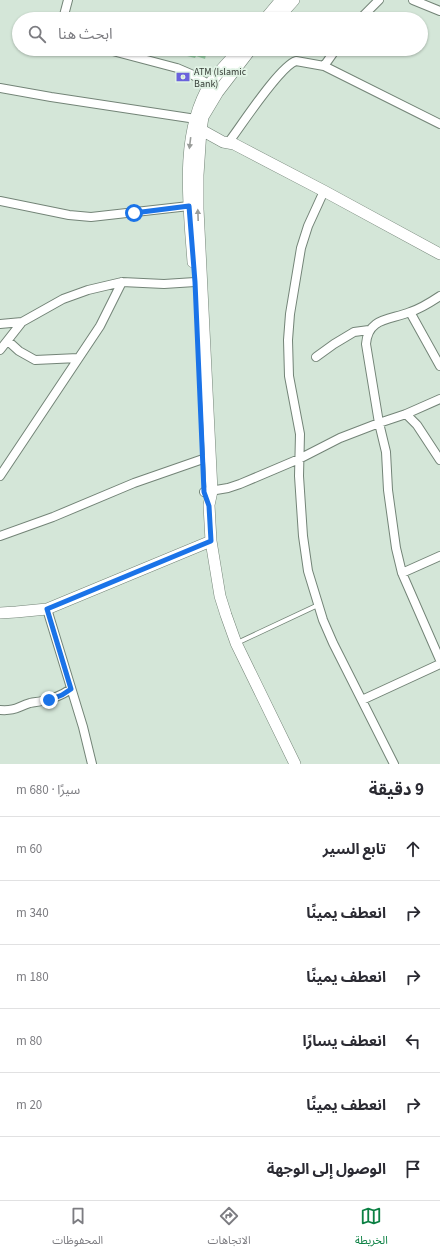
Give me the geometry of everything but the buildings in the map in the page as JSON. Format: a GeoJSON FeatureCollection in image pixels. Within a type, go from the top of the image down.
{"type":"FeatureCollection","features":[{"type":"Feature","properties":{"kind":"main road"},"geometry":{"type":"LineString","coordinates":[[271,12],[281,0]]}},
{"type":"Feature","properties":{"kind":"main road"},"geometry":{"type":"LineString","coordinates":[[283,12],[294,0]]}},
{"type":"Feature","properties":{"kind":"main road"},"geometry":{"type":"LineString","coordinates":[[234,56],[210,85],[200,105],[198,124],[198,209],[211,541],[220,596],[236,643],[295,764]]}},
{"type":"Feature","properties":{"kind":"main road"},"geometry":{"type":"LineString","coordinates":[[208,492],[202,459],[195,282],[189,206],[190,144],[198,124],[204,117],[218,92],[246,56]]}},
{"type":"Feature","properties":{"kind":"main road"},"geometry":{"type":"LineString","coordinates":[[198,124],[223,142],[233,142],[440,254]]}},
{"type":"Feature","properties":{"kind":"main road"},"geometry":{"type":"LineString","coordinates":[[0,613],[47,609],[211,541]]}},
{"type":"Feature","properties":{"kind":"street"},"geometry":{"type":"LineString","coordinates":[[64,12],[68,0]]}},
{"type":"Feature","properties":{"kind":"street"},"geometry":{"type":"LineString","coordinates":[[367,12],[379,0]]}},
{"type":"Feature","properties":{"kind":"street"},"geometry":{"type":"LineString","coordinates":[[413,0],[440,11]]}},
{"type":"Feature","properties":{"kind":"street"},"geometry":{"type":"LineString","coordinates":[[132,56],[177,68],[210,85]]}},
{"type":"Feature","properties":{"kind":"street"},"geometry":{"type":"LineString","coordinates":[[324,66],[331,56]]}},
{"type":"Feature","properties":{"kind":"street"},"geometry":{"type":"LineString","coordinates":[[233,142],[271,84],[292,62],[296,61],[324,66],[440,124]]}},
{"type":"Feature","properties":{"kind":"street"},"geometry":{"type":"LineString","coordinates":[[0,88],[183,118],[198,124]]}},
{"type":"Feature","properties":{"kind":"street"},"geometry":{"type":"LineString","coordinates":[[324,191],[308,226],[302,248],[288,340],[289,376],[300,434],[300,510],[303,536],[308,571],[323,620],[333,643],[394,764]]}},
{"type":"Feature","properties":{"kind":"street"},"geometry":{"type":"LineString","coordinates":[[0,201],[69,215],[91,217],[189,206]]}},
{"type":"Feature","properties":{"kind":"street"},"geometry":{"type":"LineString","coordinates":[[0,324],[22,322],[64,299],[88,290],[122,282],[164,284],[195,282]]}},
{"type":"Feature","properties":{"kind":"street"},"geometry":{"type":"LineString","coordinates":[[0,476],[100,326],[122,282]]}},
{"type":"Feature","properties":{"kind":"street"},"geometry":{"type":"LineString","coordinates":[[440,296],[410,312],[378,322],[369,330],[366,337],[379,423],[386,452],[389,497],[396,548],[402,573],[440,660]]}},
{"type":"Feature","properties":{"kind":"street"},"geometry":{"type":"LineString","coordinates":[[410,312],[440,366]]}},
{"type":"Feature","properties":{"kind":"street"},"geometry":{"type":"LineString","coordinates":[[0,350],[22,322]]}},
{"type":"Feature","properties":{"kind":"street"},"geometry":{"type":"LineString","coordinates":[[316,356],[354,332],[369,330]]}},
{"type":"Feature","properties":{"kind":"street"},"geometry":{"type":"LineString","coordinates":[[8,341],[19,351],[35,360],[78,358]]}},
{"type":"Feature","properties":{"kind":"street"},"geometry":{"type":"LineString","coordinates":[[208,492],[240,484],[299,459],[340,438],[406,414],[440,399]]}},
{"type":"Feature","properties":{"kind":"street"},"geometry":{"type":"LineString","coordinates":[[406,414],[417,425],[440,460]]}},
{"type":"Feature","properties":{"kind":"street"},"geometry":{"type":"LineString","coordinates":[[0,536],[202,459]]}},
{"type":"Feature","properties":{"kind":"street"},"geometry":{"type":"LineString","coordinates":[[402,573],[440,556]]}},
{"type":"Feature","properties":{"kind":"street"},"geometry":{"type":"LineString","coordinates":[[47,609],[83,727],[92,764]]}},
{"type":"Feature","properties":{"kind":"street"},"geometry":{"type":"LineString","coordinates":[[362,700],[440,664]]}},
{"type":"Feature","properties":{"kind":"street"},"geometry":{"type":"LineString","coordinates":[[0,710],[18,709],[30,703],[56,698],[71,689]]}},
{"type":"Feature","properties":{"kind":"lane"},"geometry":{"type":"LineString","coordinates":[[236,643],[318,605]]}},
{"type":"Feature","properties":{"kind":"place","name":"ATM (Islamic Bank)"},"geometry":{"type":"Point","coordinates":[183,77]}},
{"type":"Feature","properties":{"kind":"route"},"geometry":{"type":"LineString","coordinates":[[49,700],[62,695],[71,689],[47,609],[211,541],[209,506],[204,492],[195,282],[189,206],[134,213]]}}]}
